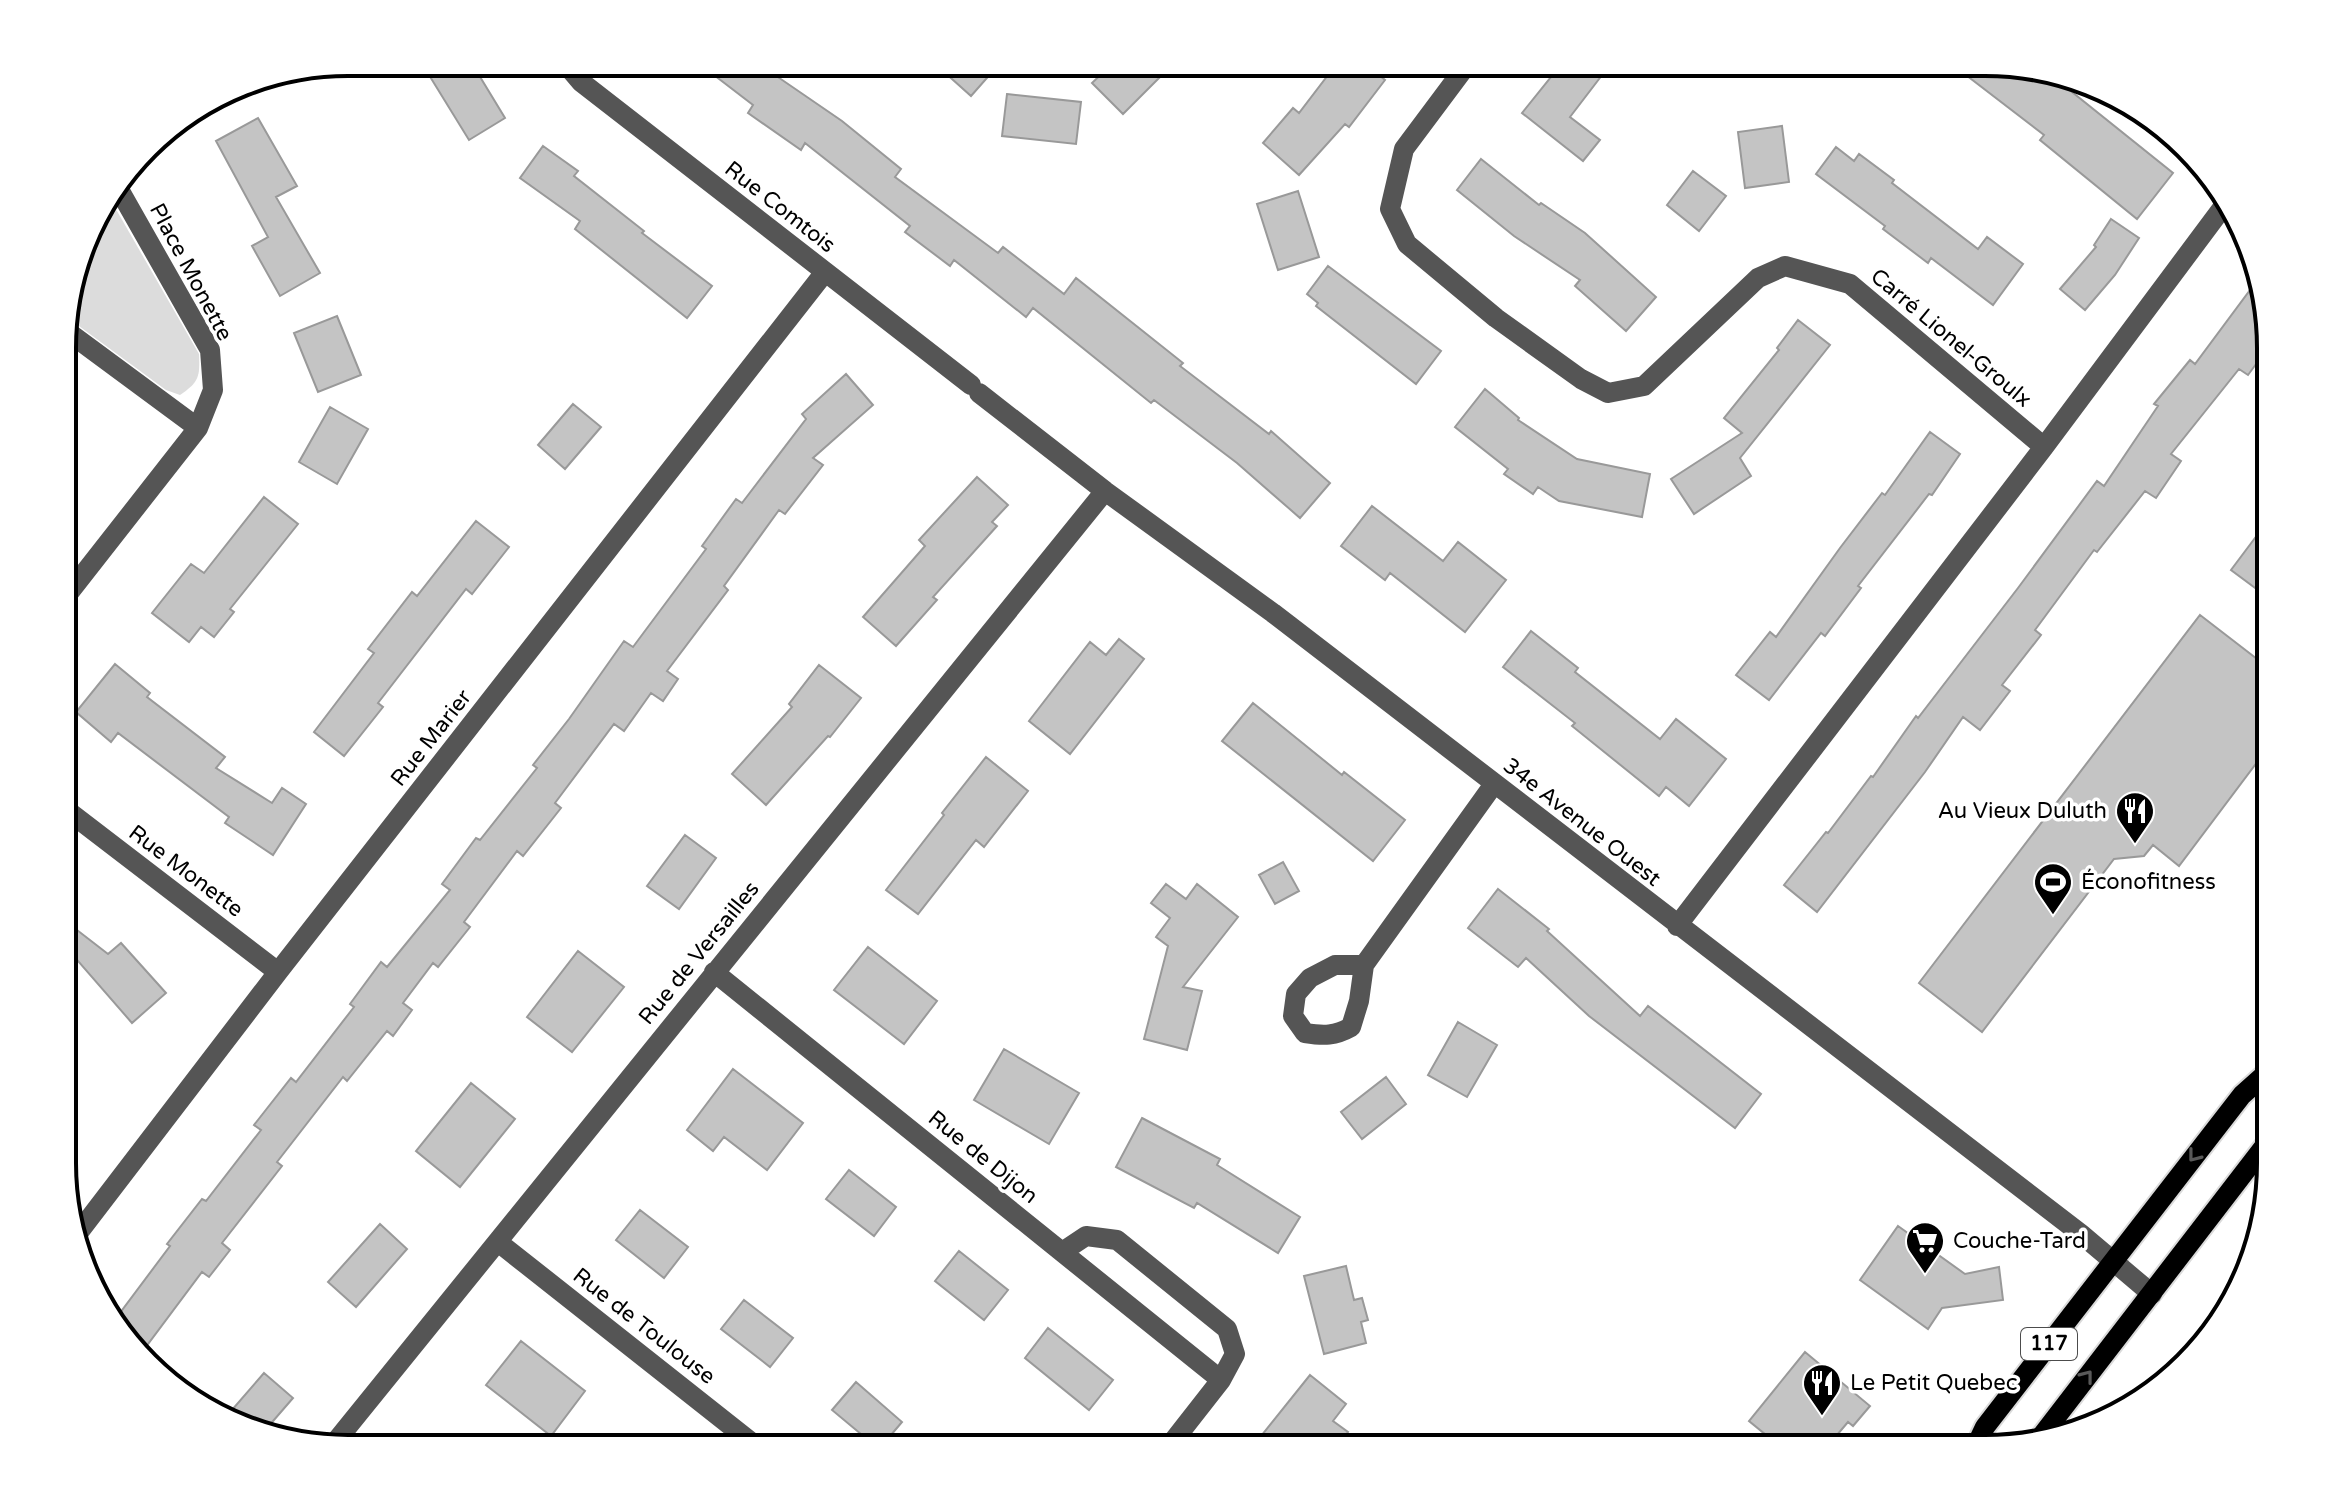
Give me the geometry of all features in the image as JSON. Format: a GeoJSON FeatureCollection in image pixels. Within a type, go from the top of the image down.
{"type":"FeatureCollection","features":[{"type":"Feature","properties":{"kind":"main road","name":"117"},"geometry":{"type":"LineString","coordinates":[[1982,1434],[2113,1260],[2242,1095],[2256,1082]]}},
{"type":"Feature","properties":{"kind":"main road","name":"117"},"geometry":{"type":"LineString","coordinates":[[2048,1428],[2256,1157]]}},
{"type":"Feature","properties":{"kind":"street","name":"Carré Lionel-Groulx"},"geometry":{"type":"LineString","coordinates":[[1458,76],[1404,149],[1390,209],[1407,244],[1496,318],[1581,379],[1608,393],[1644,386],[1758,278],[1785,266],[1850,284],[2044,447]]}},
{"type":"Feature","properties":{"kind":"street","name":"Rue Comtois"},"geometry":{"type":"LineString","coordinates":[[577,77],[975,389]]}},
{"type":"Feature","properties":{"kind":"street","name":"Place Monette"},"geometry":{"type":"LineString","coordinates":[[76,584],[198,428],[213,390],[210,350],[123,196]]}},
{"type":"Feature","properties":{"kind":"street"},"geometry":{"type":"LineString","coordinates":[[1677,926],[2044,447],[2220,211]]}},
{"type":"Feature","properties":{"kind":"street","name":"Rue Marier"},"geometry":{"type":"LineString","coordinates":[[83,1225],[825,272]]}},
{"type":"Feature","properties":{"kind":"street"},"geometry":{"type":"LineString","coordinates":[[77,338],[198,428]]}},
{"type":"Feature","properties":{"kind":"street","name":"34e Avenue Ouest"},"geometry":{"type":"LineString","coordinates":[[975,389],[1105,491],[1273,613],[2113,1260],[2152,1294]]}},
{"type":"Feature","properties":{"kind":"street","name":"Rue de Versailles"},"geometry":{"type":"LineString","coordinates":[[341,1435],[1105,491]]}},
{"type":"Feature","properties":{"kind":"street"},"geometry":{"type":"LineString","coordinates":[[1364,965],[1494,784]]}},
{"type":"Feature","properties":{"kind":"street","name":"Rue Monette"},"geometry":{"type":"LineString","coordinates":[[76,817],[278,972]]}},
{"type":"Feature","properties":{"kind":"street","name":"Rue de Dijon"},"geometry":{"type":"LineString","coordinates":[[714,972],[1221,1380]]}},
{"type":"Feature","properties":{"kind":"street"},"geometry":{"type":"LineString","coordinates":[[1062,1252],[1086,1236],[1117,1240],[1227,1329],[1235,1354],[1221,1380],[1178,1434]]}},
{"type":"Feature","properties":{"kind":"street","name":"Rue de Toulouse"},"geometry":{"type":"LineString","coordinates":[[498,1242],[742,1435]]}},
{"type":"Feature","properties":{"kind":"shaded area"},"geometry":{"type":"Polygon","coordinates":[[[114,209],[199,354],[197,378],[191,386],[180,395],[166,390],[77,325],[90,260],[114,209]]]}},
{"type":"Feature","properties":{"kind":"building"},"geometry":{"type":"Polygon","coordinates":[[[1161,76],[1123,114],[1092,83],[1099,77],[1161,76]]]}},
{"type":"Feature","properties":{"kind":"building"},"geometry":{"type":"Polygon","coordinates":[[[1327,76],[1381,76],[1385,80],[1349,127],[1345,124],[1299,175],[1263,143],[1293,108],[1299,113],[1327,76]]]}},
{"type":"Feature","properties":{"kind":"building"},"geometry":{"type":"Polygon","coordinates":[[[1552,76],[1601,76],[1570,117],[1600,140],[1583,161],[1522,113],[1552,76]]]}},
{"type":"Feature","properties":{"kind":"building"},"geometry":{"type":"Polygon","coordinates":[[[1967,76],[2021,78],[2068,89],[2173,173],[2137,219],[2040,140],[2044,135],[1967,76]]]}},
{"type":"Feature","properties":{"kind":"building"},"geometry":{"type":"Polygon","coordinates":[[[430,77],[480,77],[505,118],[469,140],[430,77]]]}},
{"type":"Feature","properties":{"kind":"building"},"geometry":{"type":"Polygon","coordinates":[[[716,77],[777,77],[842,121],[901,169],[895,177],[998,253],[1003,247],[1064,294],[1076,278],[1183,363],[1180,366],[1269,434],[1271,431],[1330,483],[1300,518],[1237,463],[1154,400],[1151,403],[1033,308],[1026,317],[954,260],[950,266],[905,232],[910,226],[805,143],[801,150],[748,113],[753,105],[716,77]]]}},
{"type":"Feature","properties":{"kind":"building"},"geometry":{"type":"Polygon","coordinates":[[[949,77],[988,77],[971,96],[949,77]]]}},
{"type":"Feature","properties":{"kind":"building"},"geometry":{"type":"Polygon","coordinates":[[[1007,94],[1081,102],[1076,144],[1002,136],[1007,94]]]}},
{"type":"Feature","properties":{"kind":"building"},"geometry":{"type":"Polygon","coordinates":[[[258,118],[297,186],[276,197],[320,273],[280,296],[252,246],[268,237],[216,141],[258,118]]]}},
{"type":"Feature","properties":{"kind":"building"},"geometry":{"type":"Polygon","coordinates":[[[1782,126],[1789,182],[1745,188],[1738,132],[1782,126]]]}},
{"type":"Feature","properties":{"kind":"building"},"geometry":{"type":"Polygon","coordinates":[[[543,146],[578,171],[574,176],[644,231],[642,233],[712,286],[687,318],[575,229],[580,221],[520,178],[543,146]]]}},
{"type":"Feature","properties":{"kind":"building"},"geometry":{"type":"Polygon","coordinates":[[[1836,147],[1854,161],[1859,154],[1978,249],[1987,237],[2023,264],[1993,305],[1931,258],[1928,263],[1816,174],[1836,147]]]}},
{"type":"Feature","properties":{"kind":"building"},"geometry":{"type":"Polygon","coordinates":[[[1481,159],[1539,205],[1541,203],[1585,233],[1656,297],[1626,331],[1575,286],[1580,280],[1514,236],[1457,190],[1481,159]]]}},
{"type":"Feature","properties":{"kind":"building"},"geometry":{"type":"Polygon","coordinates":[[[1693,171],[1726,196],[1699,231],[1667,205],[1693,171]]]}},
{"type":"Feature","properties":{"kind":"building"},"geometry":{"type":"Polygon","coordinates":[[[1298,191],[1319,257],[1278,270],[1257,204],[1298,191]]]}},
{"type":"Feature","properties":{"kind":"building"},"geometry":{"type":"Polygon","coordinates":[[[2111,219],[2139,238],[2115,275],[2085,310],[2060,289],[2096,247],[2094,245],[2111,219]]]}},
{"type":"Feature","properties":{"kind":"building"},"geometry":{"type":"Polygon","coordinates":[[[1328,266],[1441,351],[1416,384],[1316,306],[1318,303],[1307,294],[1328,266]]]}},
{"type":"Feature","properties":{"kind":"building"},"geometry":{"type":"Polygon","coordinates":[[[2251,289],[2256,330],[2256,364],[2248,375],[2239,369],[2171,454],[2181,461],[2156,498],[2145,491],[2097,552],[2094,550],[2035,630],[2041,635],[2002,685],[2010,691],[1980,730],[1963,717],[1925,772],[1817,912],[1784,885],[1873,777],[1916,716],[1918,718],[2097,481],[2104,486],[2158,406],[2154,404],[2190,360],[2195,364],[2251,289]]]}},
{"type":"Feature","properties":{"kind":"building"},"geometry":{"type":"Polygon","coordinates":[[[337,316],[361,375],[318,392],[294,333],[337,316]]]}},
{"type":"Feature","properties":{"kind":"building"},"geometry":{"type":"Polygon","coordinates":[[[1798,320],[1830,345],[1740,458],[1751,476],[1694,514],[1671,479],[1742,433],[1724,418],[1779,350],[1777,348],[1798,320]]]}},
{"type":"Feature","properties":{"kind":"building"},"geometry":{"type":"Polygon","coordinates":[[[846,374],[873,405],[813,458],[823,465],[785,514],[779,510],[724,586],[728,590],[667,671],[678,679],[663,701],[651,693],[624,731],[614,724],[555,803],[561,808],[523,856],[517,851],[464,922],[470,927],[438,967],[433,963],[403,1003],[412,1010],[393,1036],[387,1031],[347,1081],[343,1077],[277,1162],[282,1166],[222,1243],[230,1250],[209,1277],[202,1272],[147,1345],[121,1312],[170,1246],[167,1244],[202,1199],[206,1201],[261,1130],[254,1125],[291,1078],[296,1082],[354,1007],[350,1004],[381,962],[387,967],[450,890],[442,884],[476,838],[480,840],[537,768],[533,765],[624,641],[633,647],[706,549],[702,546],[736,499],[742,503],[806,419],[802,414],[846,374]]]}},
{"type":"Feature","properties":{"kind":"building"},"geometry":{"type":"Polygon","coordinates":[[[1485,389],[1518,420],[1577,459],[1650,474],[1642,517],[1559,501],[1538,487],[1533,494],[1504,474],[1508,469],[1455,427],[1485,389]]]}},
{"type":"Feature","properties":{"kind":"building"},"geometry":{"type":"Polygon","coordinates":[[[573,404],[601,427],[565,469],[538,445],[573,404]]]}},
{"type":"Feature","properties":{"kind":"building"},"geometry":{"type":"Polygon","coordinates":[[[330,407],[368,429],[337,484],[299,462],[330,407]]]}},
{"type":"Feature","properties":{"kind":"building"},"geometry":{"type":"Polygon","coordinates":[[[1930,432],[1960,454],[1932,495],[1929,494],[1858,586],[1861,588],[1825,636],[1821,633],[1769,700],[1736,675],[1770,632],[1776,637],[1930,432]]]}},
{"type":"Feature","properties":{"kind":"building"},"geometry":{"type":"Polygon","coordinates":[[[977,477],[1008,505],[992,522],[997,526],[933,597],[937,600],[896,646],[863,617],[925,546],[919,540],[977,477]]]}},
{"type":"Feature","properties":{"kind":"building"},"geometry":{"type":"Polygon","coordinates":[[[264,497],[298,524],[230,609],[234,612],[214,637],[201,627],[189,642],[152,613],[191,564],[204,573],[264,497]]]}},
{"type":"Feature","properties":{"kind":"building"},"geometry":{"type":"Polygon","coordinates":[[[1372,506],[1443,561],[1458,542],[1506,580],[1465,632],[1390,573],[1385,580],[1341,546],[1372,506]]]}},
{"type":"Feature","properties":{"kind":"building"},"geometry":{"type":"Polygon","coordinates":[[[476,521],[509,547],[472,594],[466,589],[378,703],[383,707],[344,756],[314,732],[374,653],[368,649],[412,592],[417,596],[476,521]]]}},
{"type":"Feature","properties":{"kind":"building"},"geometry":{"type":"Polygon","coordinates":[[[2256,537],[2256,589],[2231,570],[2256,537]]]}},
{"type":"Feature","properties":{"kind":"building"},"geometry":{"type":"Polygon","coordinates":[[[2200,615],[2256,658],[2256,764],[2179,866],[2153,845],[2144,856],[2114,859],[1982,1032],[1919,983],[2200,615]]]}},
{"type":"Feature","properties":{"kind":"building"},"geometry":{"type":"Polygon","coordinates":[[[1531,631],[1578,668],[1575,672],[1660,739],[1676,719],[1726,759],[1689,806],[1666,787],[1659,796],[1572,726],[1575,723],[1503,667],[1531,631]]]}},
{"type":"Feature","properties":{"kind":"building"},"geometry":{"type":"Polygon","coordinates":[[[1119,639],[1144,659],[1070,754],[1029,721],[1090,642],[1106,655],[1119,639]]]}},
{"type":"Feature","properties":{"kind":"building"},"geometry":{"type":"Polygon","coordinates":[[[115,664],[150,693],[147,697],[225,757],[216,768],[272,803],[282,788],[306,804],[273,855],[225,823],[229,817],[118,733],[111,742],[76,712],[115,664]]]}},
{"type":"Feature","properties":{"kind":"building"},"geometry":{"type":"Polygon","coordinates":[[[819,665],[861,698],[830,737],[766,805],[732,774],[792,707],[789,704],[819,665]]]}},
{"type":"Feature","properties":{"kind":"building"},"geometry":{"type":"Polygon","coordinates":[[[1253,703],[1342,775],[1344,772],[1405,820],[1373,861],[1222,741],[1253,703]]]}},
{"type":"Feature","properties":{"kind":"building"},"geometry":{"type":"Polygon","coordinates":[[[986,757],[1028,791],[984,847],[976,840],[918,914],[886,890],[986,757]]]}},
{"type":"Feature","properties":{"kind":"building"},"geometry":{"type":"Polygon","coordinates":[[[685,835],[716,858],[679,909],[647,886],[685,835]]]}},
{"type":"Feature","properties":{"kind":"building"},"geometry":{"type":"Polygon","coordinates":[[[1283,862],[1299,891],[1275,904],[1259,875],[1283,862]]]}},
{"type":"Feature","properties":{"kind":"building"},"geometry":{"type":"Polygon","coordinates":[[[1166,884],[1186,899],[1197,884],[1238,917],[1183,987],[1202,991],[1187,1050],[1144,1039],[1168,946],[1156,937],[1170,918],[1151,903],[1166,884]]]}},
{"type":"Feature","properties":{"kind":"building"},"geometry":{"type":"Polygon","coordinates":[[[1498,889],[1549,929],[1547,931],[1640,1016],[1648,1006],[1761,1094],[1735,1128],[1589,1016],[1526,958],[1518,967],[1468,928],[1498,889]]]}},
{"type":"Feature","properties":{"kind":"building"},"geometry":{"type":"Polygon","coordinates":[[[76,929],[108,954],[121,943],[166,993],[132,1023],[76,959],[76,929]]]}},
{"type":"Feature","properties":{"kind":"building"},"geometry":{"type":"Polygon","coordinates":[[[868,947],[937,1001],[904,1044],[834,990],[868,947]]]}},
{"type":"Feature","properties":{"kind":"building"},"geometry":{"type":"Polygon","coordinates":[[[578,951],[624,987],[572,1052],[527,1017],[578,951]]]}},
{"type":"Feature","properties":{"kind":"building"},"geometry":{"type":"Polygon","coordinates":[[[1458,1022],[1497,1045],[1467,1097],[1428,1075],[1458,1022]]]}},
{"type":"Feature","properties":{"kind":"building"},"geometry":{"type":"Polygon","coordinates":[[[1004,1049],[1079,1093],[1049,1144],[974,1100],[1004,1049]]]}},
{"type":"Feature","properties":{"kind":"building"},"geometry":{"type":"Polygon","coordinates":[[[733,1069],[803,1123],[767,1170],[724,1137],[713,1151],[687,1130],[733,1069]]]}},
{"type":"Feature","properties":{"kind":"building"},"geometry":{"type":"Polygon","coordinates":[[[1386,1077],[1406,1104],[1362,1139],[1341,1112],[1386,1077]]]}},
{"type":"Feature","properties":{"kind":"building"},"geometry":{"type":"Polygon","coordinates":[[[471,1083],[515,1119],[460,1187],[416,1151],[471,1083]]]}},
{"type":"Feature","properties":{"kind":"building"},"geometry":{"type":"Polygon","coordinates":[[[1142,1118],[1220,1159],[1217,1165],[1300,1217],[1278,1253],[1197,1203],[1194,1208],[1116,1167],[1142,1118]]]}},
{"type":"Feature","properties":{"kind":"building"},"geometry":{"type":"Polygon","coordinates":[[[849,1170],[896,1207],[874,1236],[826,1199],[849,1170]]]}},
{"type":"Feature","properties":{"kind":"building"},"geometry":{"type":"Polygon","coordinates":[[[640,1210],[688,1247],[664,1278],[616,1240],[640,1210]]]}},
{"type":"Feature","properties":{"kind":"building"},"geometry":{"type":"Polygon","coordinates":[[[380,1224],[407,1249],[356,1307],[328,1282],[380,1224]]]}},
{"type":"Feature","properties":{"kind":"building"},"geometry":{"type":"Polygon","coordinates":[[[1898,1226],[1965,1274],[1999,1267],[2003,1300],[1942,1308],[1928,1329],[1860,1280],[1898,1226]]]}},
{"type":"Feature","properties":{"kind":"building"},"geometry":{"type":"Polygon","coordinates":[[[959,1251],[1008,1290],[984,1320],[935,1281],[959,1251]]]}},
{"type":"Feature","properties":{"kind":"building"},"geometry":{"type":"Polygon","coordinates":[[[1346,1266],[1354,1300],[1362,1298],[1368,1320],[1361,1322],[1366,1343],[1324,1354],[1304,1276],[1346,1266]]]}},
{"type":"Feature","properties":{"kind":"building"},"geometry":{"type":"Polygon","coordinates":[[[744,1300],[793,1338],[770,1367],[721,1329],[744,1300]]]}},
{"type":"Feature","properties":{"kind":"building"},"geometry":{"type":"Polygon","coordinates":[[[1048,1328],[1113,1380],[1089,1410],[1025,1358],[1048,1328]]]}},
{"type":"Feature","properties":{"kind":"building"},"geometry":{"type":"Polygon","coordinates":[[[521,1341],[585,1391],[550,1435],[486,1385],[521,1341]]]}},
{"type":"Feature","properties":{"kind":"building"},"geometry":{"type":"Polygon","coordinates":[[[1805,1352],[1870,1406],[1853,1426],[1848,1422],[1838,1434],[1765,1434],[1749,1421],[1805,1352]]]}},
{"type":"Feature","properties":{"kind":"building"},"geometry":{"type":"Polygon","coordinates":[[[264,1373],[293,1398],[270,1424],[233,1409],[264,1373]]]}},
{"type":"Feature","properties":{"kind":"building"},"geometry":{"type":"Polygon","coordinates":[[[1310,1375],[1346,1404],[1333,1421],[1348,1432],[1346,1434],[1262,1434],[1310,1375]]]}},
{"type":"Feature","properties":{"kind":"building"},"geometry":{"type":"Polygon","coordinates":[[[856,1382],[902,1422],[891,1435],[862,1435],[832,1410],[856,1382]]]}},
{"type":"Feature","properties":{"kind":"place","name":"Au Vieux Duluth"},"geometry":{"type":"Point","coordinates":[2135,845]}},
{"type":"Feature","properties":{"kind":"place","name":"Éconofitness"},"geometry":{"type":"Point","coordinates":[2053,916]}},
{"type":"Feature","properties":{"kind":"place","name":"Couche-Tard"},"geometry":{"type":"Point","coordinates":[1925,1275]}},
{"type":"Feature","properties":{"kind":"place","name":"Le Petit Quebec"},"geometry":{"type":"Point","coordinates":[1822,1417]}}]}
